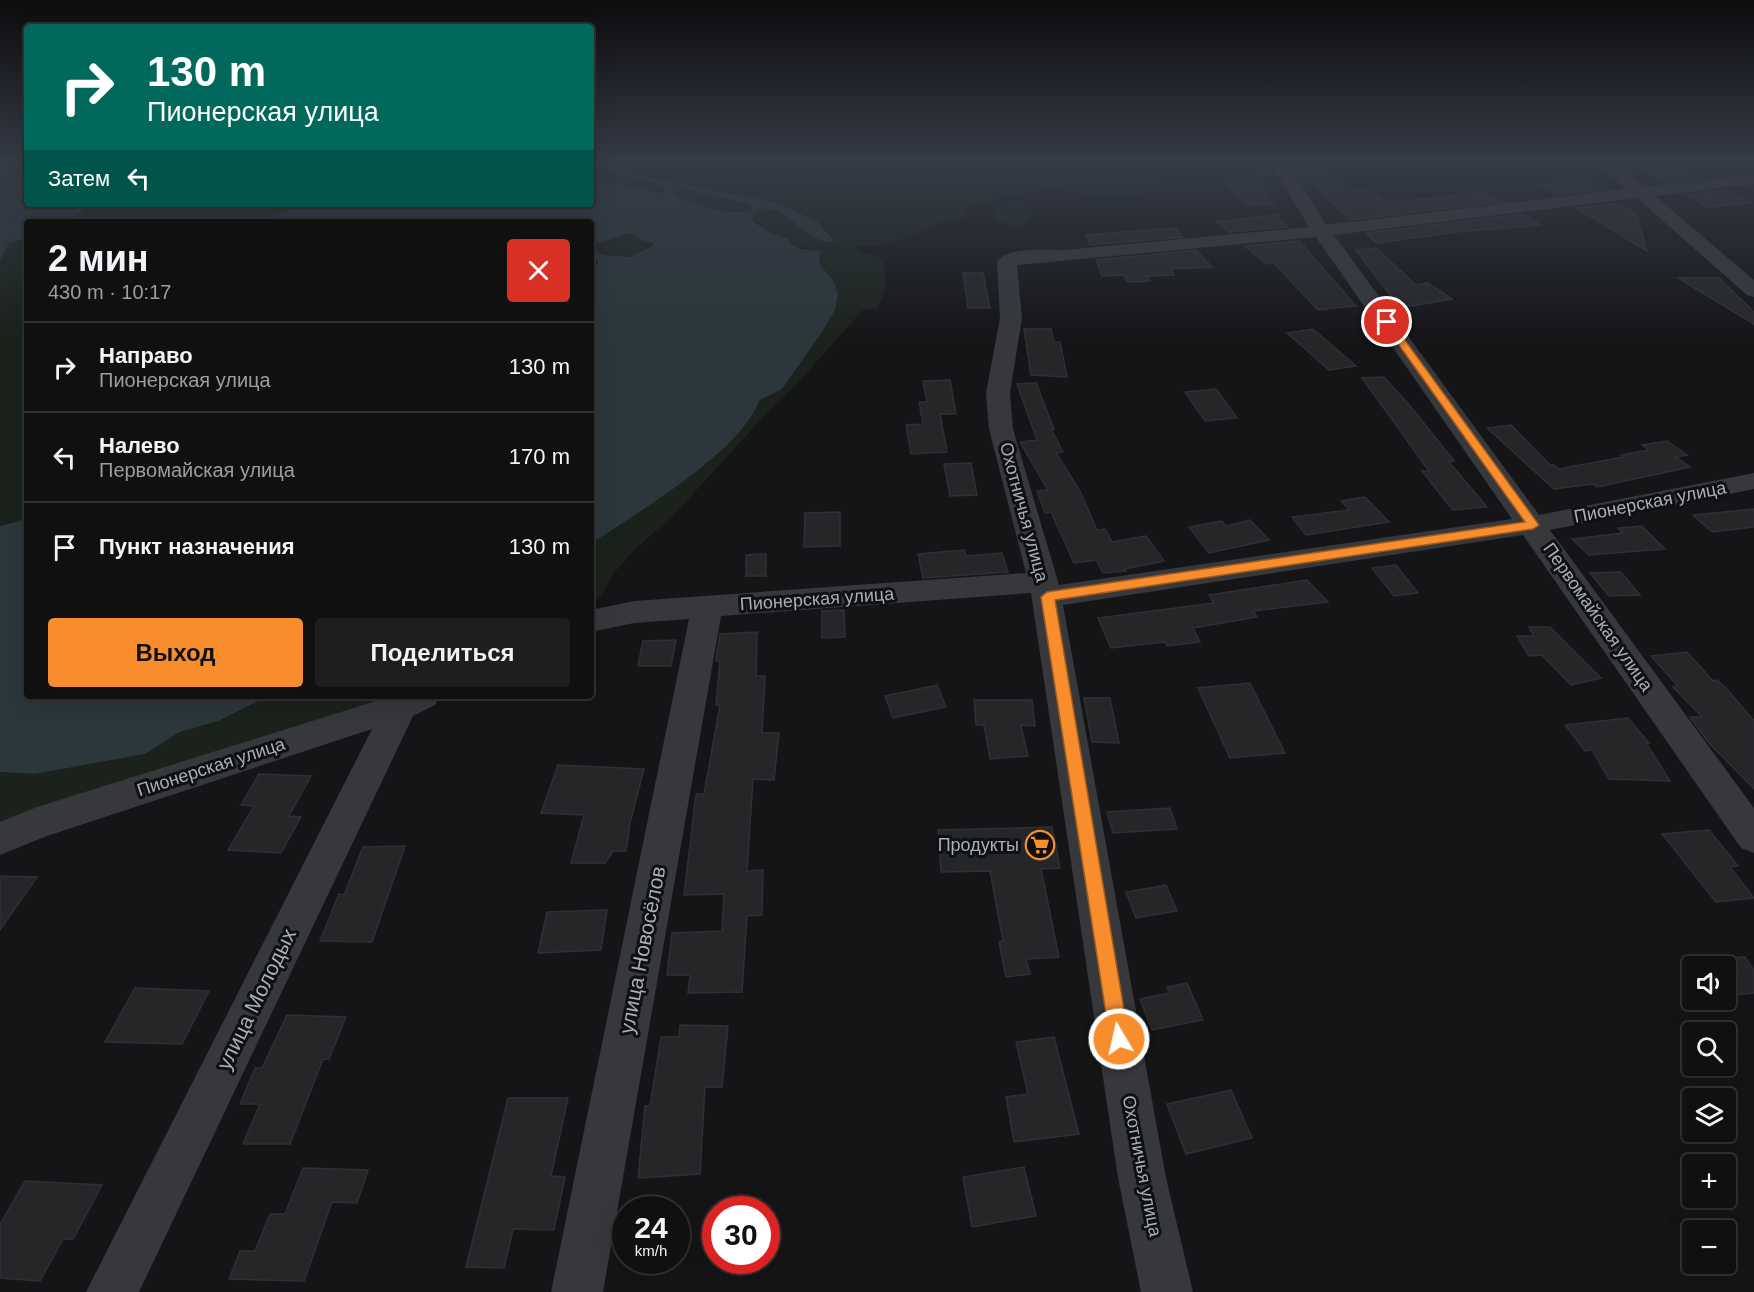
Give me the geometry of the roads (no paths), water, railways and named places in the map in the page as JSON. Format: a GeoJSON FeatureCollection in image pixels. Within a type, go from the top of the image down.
{"type":"FeatureCollection","features":[{"type":"Feature","properties":{"kind":"street","name":"Первомайская улица"},"geometry":{"type":"LineString","coordinates":[[1314,220],[1754,837]]}},
{"type":"Feature","properties":{"kind":"street"},"geometry":{"type":"LineString","coordinates":[[1321,231],[1408,220]]}},
{"type":"Feature","properties":{"kind":"street"},"geometry":{"type":"LineString","coordinates":[[1672,220],[1754,291]]}},
{"type":"Feature","properties":{"kind":"street","name":"Охотничья улица"},"geometry":{"type":"LineString","coordinates":[[1167,1292],[1142,1178],[1045,589],[1001,429],[998,393],[1011,318],[1007,262],[1017,257],[1065,256],[1321,231]]}},
{"type":"Feature","properties":{"kind":"street","name":"Пионерская улица"},"geometry":{"type":"LineString","coordinates":[[594,620],[634,612],[1045,589],[1533,525],[1754,481]]}},
{"type":"Feature","properties":{"kind":"street","name":"улица Новосёлов"},"geometry":{"type":"LineString","coordinates":[[577,1292],[707,607]]}},
{"type":"Feature","properties":{"kind":"street","name":"Пионерская улица"},"geometry":{"type":"LineString","coordinates":[[0,838],[37,823],[411,701]]}},
{"type":"Feature","properties":{"kind":"street","name":"улица Молодых"},"geometry":{"type":"LineString","coordinates":[[112,1292],[411,701]]}},
{"type":"Feature","properties":{"kind":"place","name":"Продукты"},"geometry":{"type":"Point","coordinates":[1040,845]}}]}
